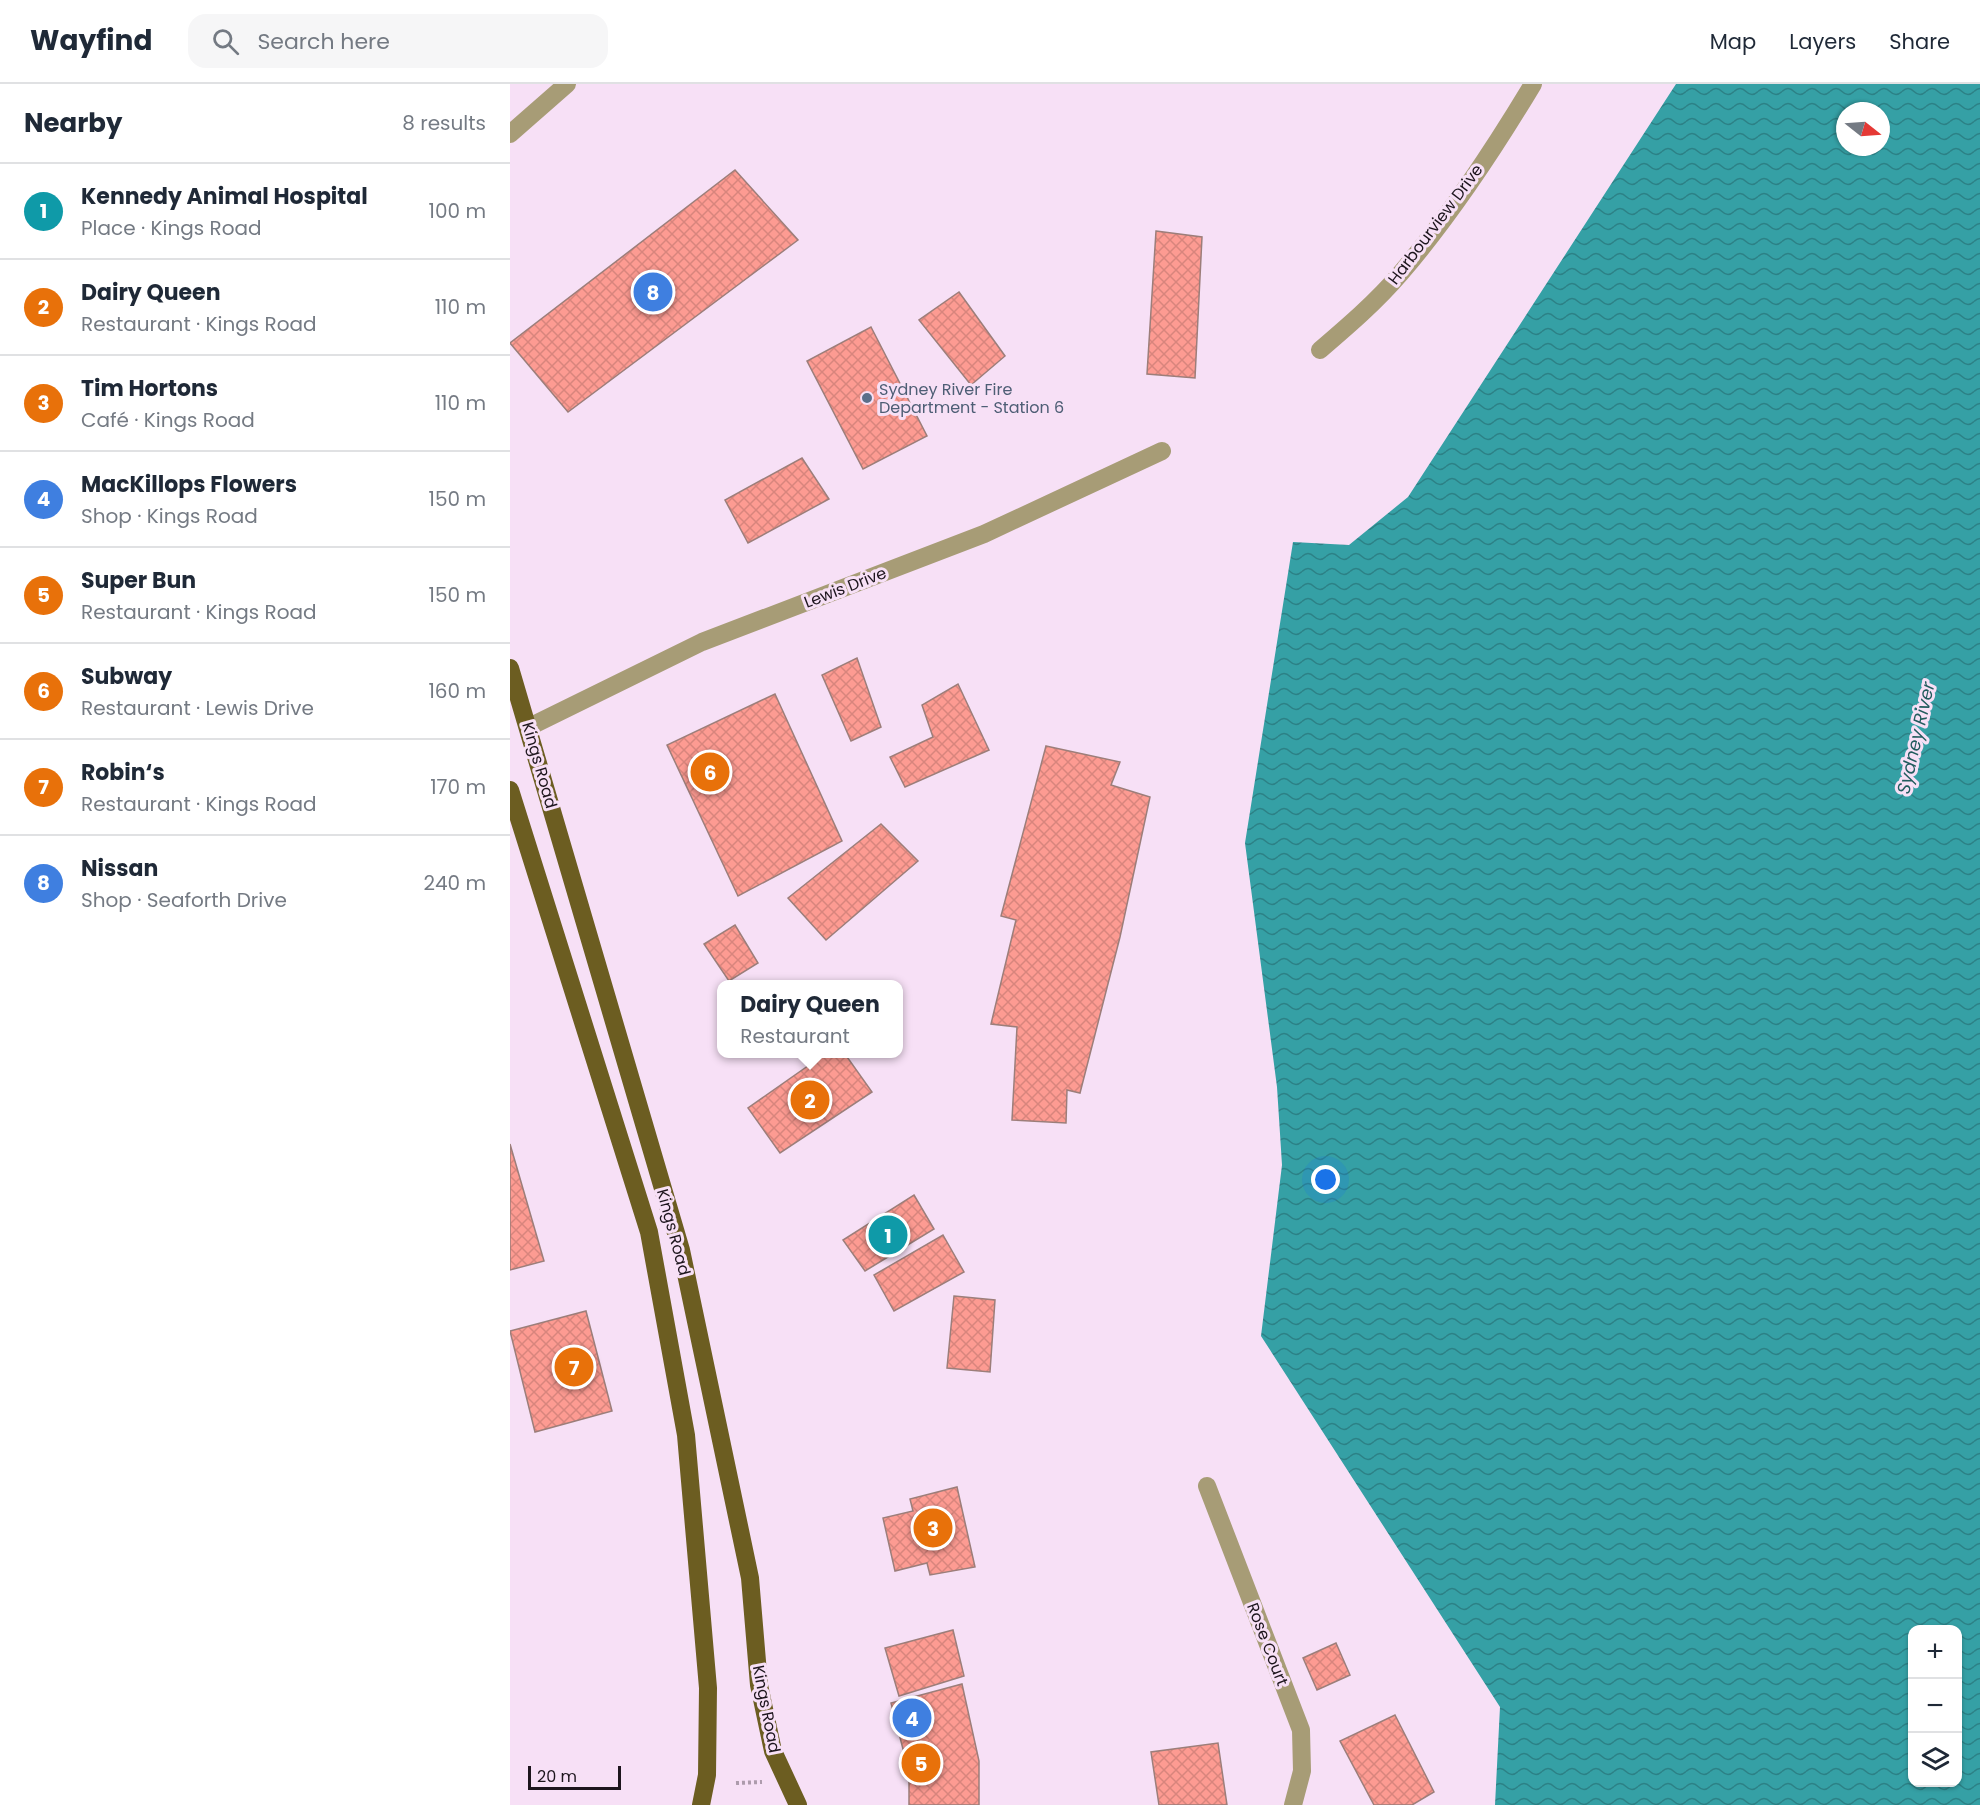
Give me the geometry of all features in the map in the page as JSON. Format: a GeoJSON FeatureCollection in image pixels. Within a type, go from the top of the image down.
{"type":"FeatureCollection","features":[{"type":"Feature","properties":{"kind":"main road","name":"Kings Road"},"geometry":{"type":"LineString","coordinates":[[510,668],[530,727],[681,1250],[750,1578],[759,1685],[773,1751],[798,1805]]}},
{"type":"Feature","properties":{"kind":"main road","name":"Kings Road"},"geometry":{"type":"LineString","coordinates":[[510,790],[649,1232],[686,1435],[708,1688],[707,1775],[701,1805]]}},
{"type":"Feature","properties":{"kind":"street"},"geometry":{"type":"LineString","coordinates":[[510,134],[567,84]]}},
{"type":"Feature","properties":{"kind":"street","name":"Harbourview Drive"},"geometry":{"type":"LineString","coordinates":[[1320,350],[1359,316],[1400,274],[1470,181],[1533,84]]}},
{"type":"Feature","properties":{"kind":"street","name":"Lewis Drive"},"geometry":{"type":"LineString","coordinates":[[530,727],[702,642],[984,534],[1162,451]]}},
{"type":"Feature","properties":{"kind":"street","name":"Rose Court"},"geometry":{"type":"LineString","coordinates":[[1207,1486],[1300,1730],[1303,1758],[1293,1805]]}},
{"type":"Feature","properties":{"kind":"path"},"geometry":{"type":"LineString","coordinates":[[736,1783],[764,1782]]}},
{"type":"Feature","properties":{"kind":"water","name":"Sydney River"},"geometry":{"type":"Polygon","coordinates":[[[1676,84],[1980,84],[1980,1805],[1495,1805],[1500,1707],[1261,1336],[1282,1165],[1277,1087],[1245,843],[1293,542],[1349,545],[1408,497],[1676,84]]]}},
{"type":"Feature","properties":{"kind":"building"},"geometry":{"type":"Polygon","coordinates":[[[735,170],[798,240],[568,412],[510,343],[735,170]]]}},
{"type":"Feature","properties":{"kind":"building"},"geometry":{"type":"Polygon","coordinates":[[[1156,231],[1202,237],[1195,378],[1147,374],[1156,231]]]}},
{"type":"Feature","properties":{"kind":"building"},"geometry":{"type":"Polygon","coordinates":[[[959,292],[1005,356],[971,385],[919,320],[959,292]]]}},
{"type":"Feature","properties":{"kind":"building","name":"Sydney River Fire Department - Station 6"},"geometry":{"type":"Polygon","coordinates":[[[871,327],[927,436],[863,469],[807,361],[871,327]]]}},
{"type":"Feature","properties":{"kind":"building"},"geometry":{"type":"Polygon","coordinates":[[[802,458],[829,499],[748,543],[725,500],[802,458]]]}},
{"type":"Feature","properties":{"kind":"building"},"geometry":{"type":"Polygon","coordinates":[[[857,658],[881,727],[851,741],[822,675],[857,658]]]}},
{"type":"Feature","properties":{"kind":"building"},"geometry":{"type":"Polygon","coordinates":[[[958,684],[989,750],[905,787],[890,757],[933,737],[922,705],[958,684]]]}},
{"type":"Feature","properties":{"kind":"building"},"geometry":{"type":"Polygon","coordinates":[[[775,694],[842,841],[738,896],[667,745],[775,694]]]}},
{"type":"Feature","properties":{"kind":"building"},"geometry":{"type":"Polygon","coordinates":[[[1046,746],[1120,762],[1111,785],[1150,797],[1120,937],[1080,1093],[1067,1090],[1066,1123],[1012,1120],[1017,1027],[991,1024],[1016,920],[1001,916],[1046,746]]]}},
{"type":"Feature","properties":{"kind":"building"},"geometry":{"type":"Polygon","coordinates":[[[881,824],[918,861],[826,940],[788,898],[881,824]]]}},
{"type":"Feature","properties":{"kind":"building"},"geometry":{"type":"Polygon","coordinates":[[[735,925],[758,963],[728,980],[704,944],[735,925]]]}},
{"type":"Feature","properties":{"kind":"building"},"geometry":{"type":"Polygon","coordinates":[[[819,1058],[848,1058],[872,1092],[780,1153],[748,1108],[819,1058]]]}},
{"type":"Feature","properties":{"kind":"building"},"geometry":{"type":"Polygon","coordinates":[[[510,1144],[544,1261],[510,1270],[510,1144]]]}},
{"type":"Feature","properties":{"kind":"building"},"geometry":{"type":"Polygon","coordinates":[[[914,1195],[934,1229],[865,1271],[843,1240],[914,1195]]]}},
{"type":"Feature","properties":{"kind":"building"},"geometry":{"type":"Polygon","coordinates":[[[943,1235],[964,1272],[894,1311],[874,1275],[943,1235]]]}},
{"type":"Feature","properties":{"kind":"building"},"geometry":{"type":"Polygon","coordinates":[[[954,1296],[995,1300],[990,1372],[947,1368],[954,1296]]]}},
{"type":"Feature","properties":{"kind":"building"},"geometry":{"type":"Polygon","coordinates":[[[586,1311],[612,1411],[535,1432],[510,1331],[586,1311]]]}},
{"type":"Feature","properties":{"kind":"building"},"geometry":{"type":"Polygon","coordinates":[[[957,1487],[975,1567],[930,1575],[927,1563],[895,1571],[883,1518],[913,1511],[910,1499],[957,1487]]]}},
{"type":"Feature","properties":{"kind":"building"},"geometry":{"type":"Polygon","coordinates":[[[953,1630],[964,1676],[899,1696],[885,1648],[953,1630]]]}},
{"type":"Feature","properties":{"kind":"building"},"geometry":{"type":"Polygon","coordinates":[[[1336,1643],[1350,1675],[1317,1690],[1303,1658],[1336,1643]]]}},
{"type":"Feature","properties":{"kind":"building"},"geometry":{"type":"Polygon","coordinates":[[[962,1684],[979,1761],[979,1805],[909,1805],[909,1772],[891,1703],[962,1684]]]}},
{"type":"Feature","properties":{"kind":"building"},"geometry":{"type":"Polygon","coordinates":[[[1395,1715],[1434,1792],[1412,1805],[1374,1805],[1340,1741],[1395,1715]]]}},
{"type":"Feature","properties":{"kind":"building"},"geometry":{"type":"Polygon","coordinates":[[[1218,1743],[1227,1805],[1159,1805],[1151,1752],[1218,1743]]]}},
{"type":"Feature","properties":{"kind":"place","name":"Nissan"},"geometry":{"type":"Point","coordinates":[653,292]}},
{"type":"Feature","properties":{"kind":"place","name":"Sydney River Fire Department - Station 6"},"geometry":{"type":"Point","coordinates":[867,398]}},
{"type":"Feature","properties":{"kind":"place","name":"Subway"},"geometry":{"type":"Point","coordinates":[710,772]}},
{"type":"Feature","properties":{"kind":"place","name":"Dairy Queen"},"geometry":{"type":"Point","coordinates":[810,1100]}},
{"type":"Feature","properties":{"kind":"place","name":"Kennedy Animal Hospital"},"geometry":{"type":"Point","coordinates":[888,1235]}},
{"type":"Feature","properties":{"kind":"place","name":"Robin‘s"},"geometry":{"type":"Point","coordinates":[574,1367]}},
{"type":"Feature","properties":{"kind":"place","name":"Tim Hortons"},"geometry":{"type":"Point","coordinates":[933,1528]}},
{"type":"Feature","properties":{"kind":"place","name":"MacKillops Flowers"},"geometry":{"type":"Point","coordinates":[912,1718]}},
{"type":"Feature","properties":{"kind":"place","name":"Super Bun"},"geometry":{"type":"Point","coordinates":[921,1763]}}]}
